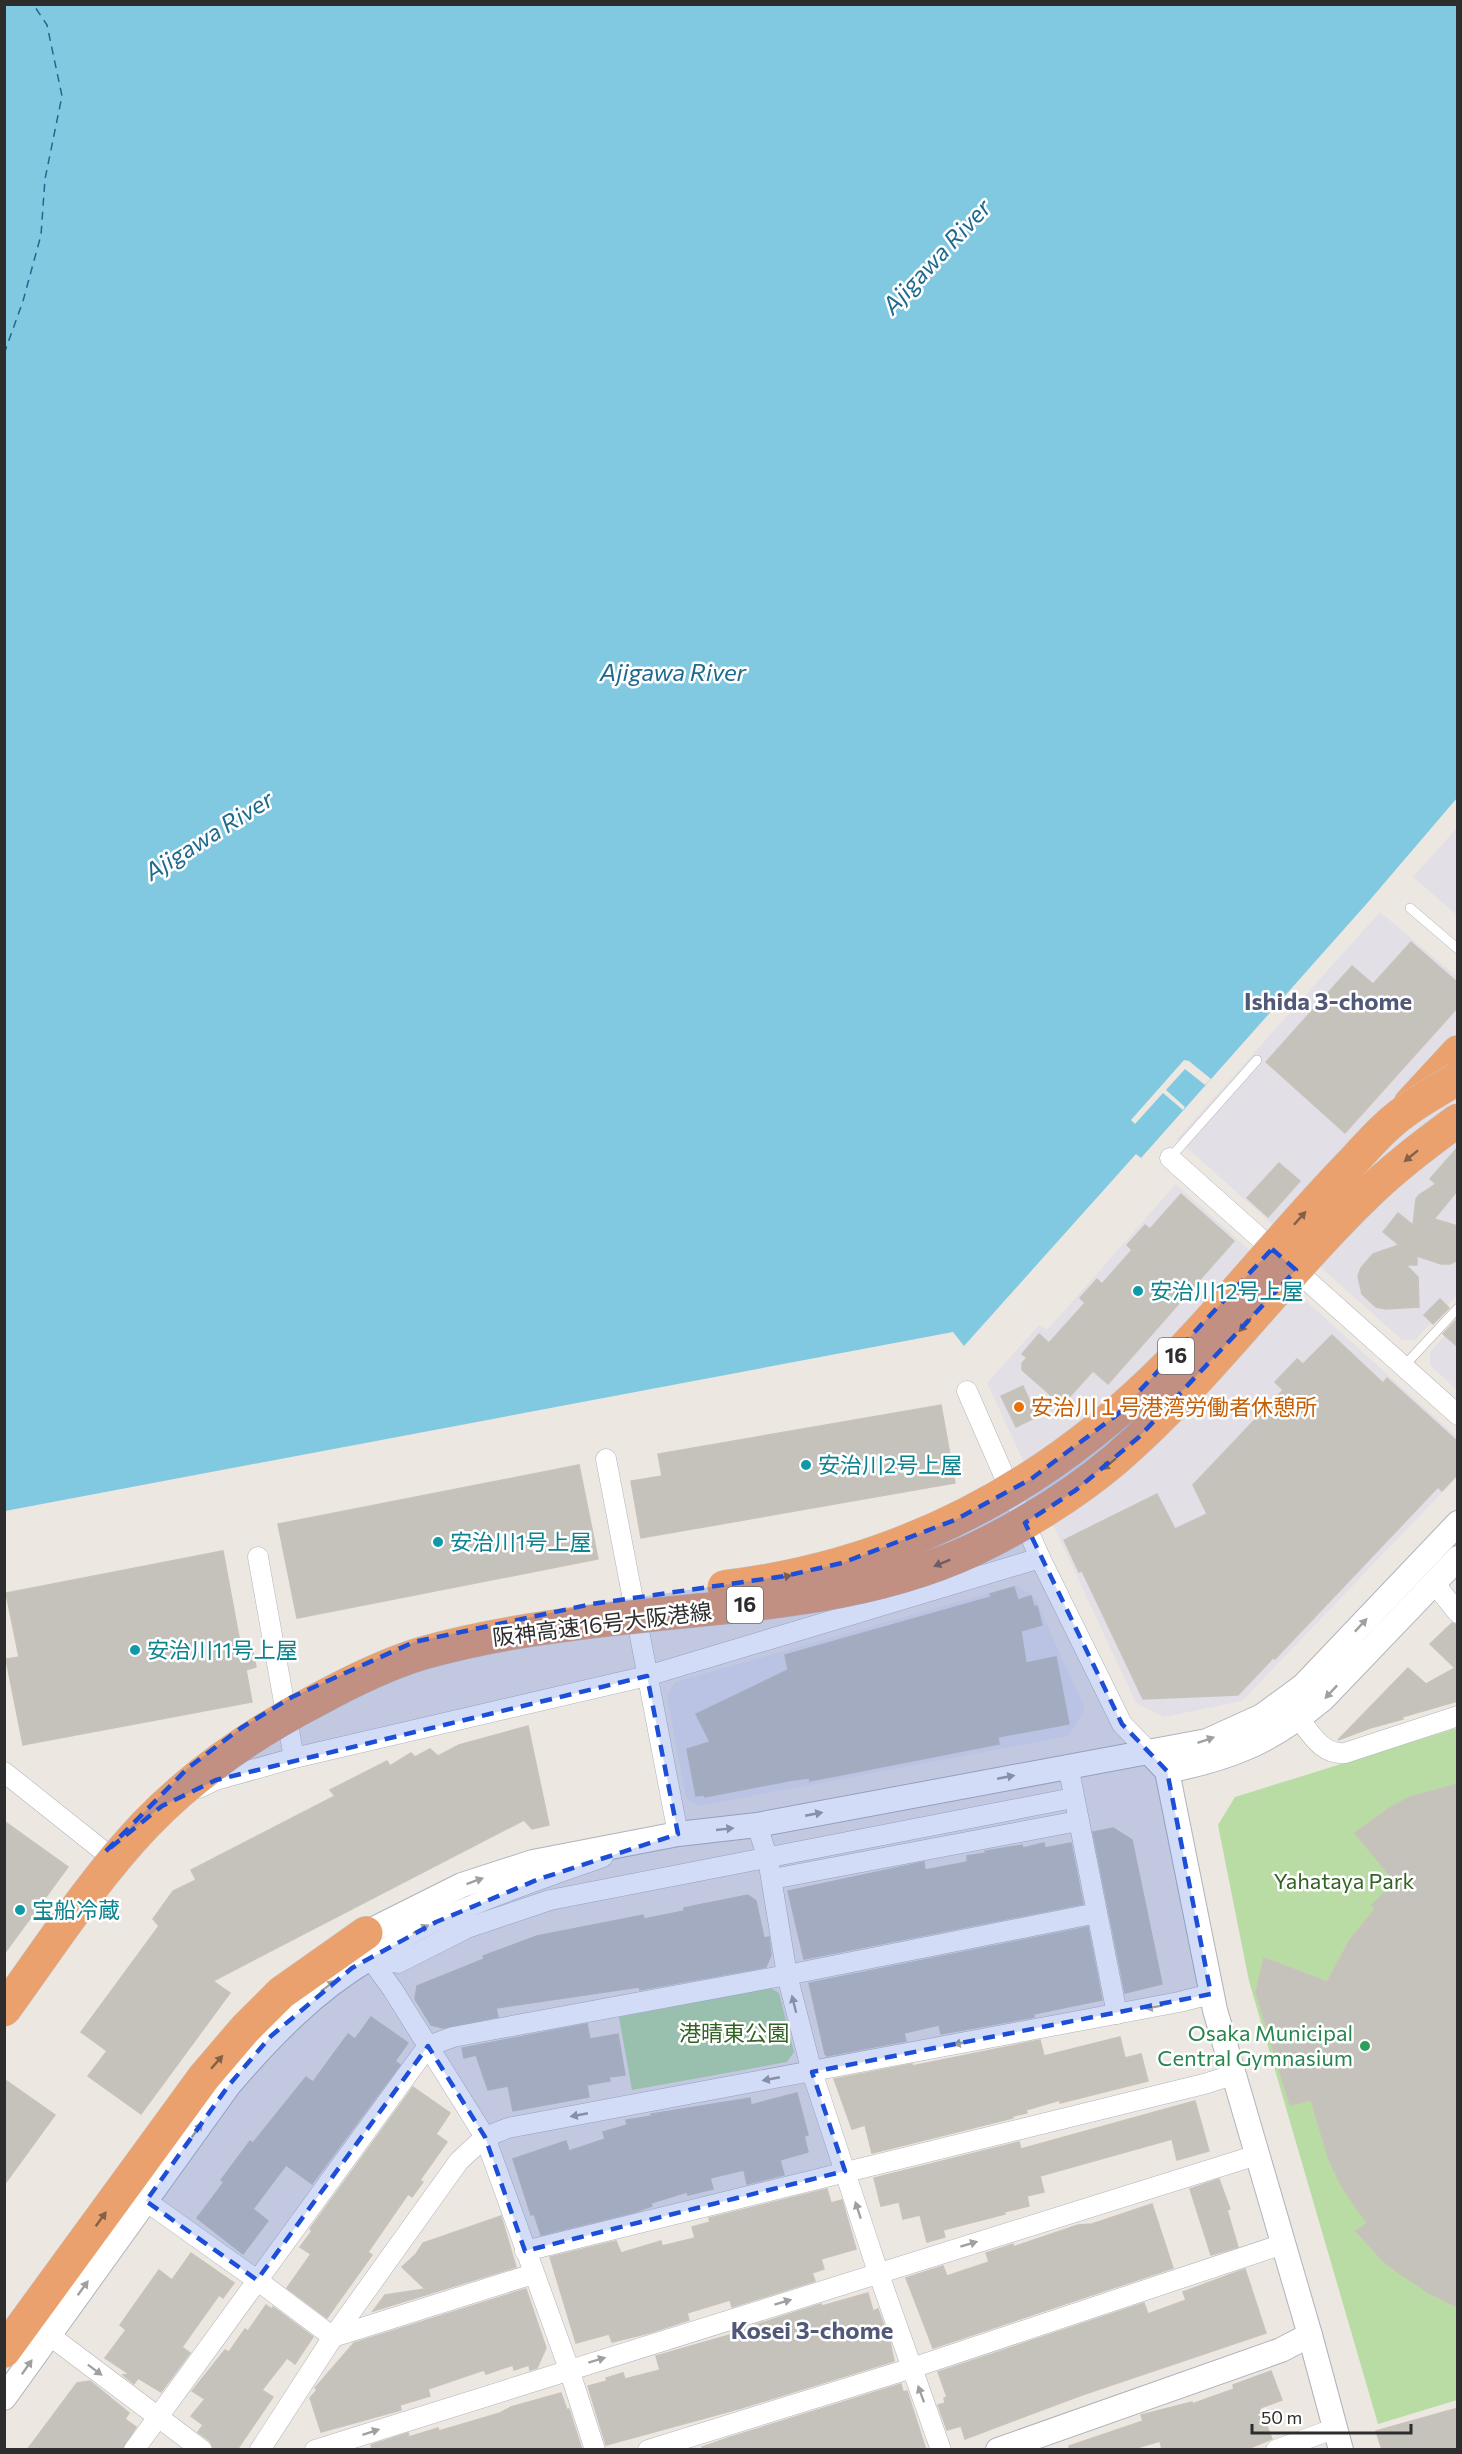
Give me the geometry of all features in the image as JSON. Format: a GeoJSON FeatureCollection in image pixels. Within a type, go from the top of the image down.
{"type":"FeatureCollection","features":[{"type":"Feature","properties":{"kind":"highway"},"geometry":{"type":"LineString","coordinates":[[1406,1110],[1432,1078],[1458,1052]]}},
{"type":"Feature","properties":{"kind":"highway","name":"阪神高速16号大阪港線"},"geometry":{"type":"LineString","coordinates":[[4,1984],[83,1878],[133,1820],[188,1768],[241,1728],[292,1697],[330,1678],[414,1642],[499,1621],[592,1604],[729,1587],[842,1563],[902,1543],[955,1520],[1031,1479],[1072,1451],[1118,1414],[1169,1364],[1321,1195],[1406,1110],[1458,1078]]}},
{"type":"Feature","properties":{"kind":"highway","name":"阪神高速16号大阪港線"},"geometry":{"type":"LineString","coordinates":[[4,2010],[96,1885],[143,1827],[195,1777],[248,1738],[350,1682],[420,1654],[498,1635],[578,1623],[800,1599],[894,1580],[936,1566],[985,1545],[1022,1525],[1076,1490],[1124,1451],[1203,1372],[1363,1198],[1410,1156],[1458,1120]]}},
{"type":"Feature","properties":{"kind":"highway"},"geometry":{"type":"LineString","coordinates":[[4,2351],[204,2077],[245,2030],[281,1993],[368,1946]]}},
{"type":"Feature","properties":{"kind":"street"},"geometry":{"type":"LineString","coordinates":[[1170,1158],[1458,1415]]}},
{"type":"Feature","properties":{"kind":"street"},"geometry":{"type":"LineString","coordinates":[[967,1390],[1040,1558],[1122,1724],[1167,1771],[1211,1994],[1339,2439],[1276,2450]]}},
{"type":"Feature","properties":{"kind":"street"},"geometry":{"type":"LineString","coordinates":[[606,1459],[678,1834]]}},
{"type":"Feature","properties":{"kind":"street"},"geometry":{"type":"LineString","coordinates":[[4,2398],[229,2085],[271,2036],[368,1946],[427,1901],[501,1871],[571,1854],[678,1834],[757,1825],[1068,1765],[1149,1753],[1207,1741],[1262,1716],[1284,1701],[1316,1673],[1458,1522]]}},
{"type":"Feature","properties":{"kind":"street"},"geometry":{"type":"LineString","coordinates":[[258,1557],[294,1758]]}},
{"type":"Feature","properties":{"kind":"street"},"geometry":{"type":"LineString","coordinates":[[4,1997],[107,1854],[162,1806],[216,1780],[294,1758],[647,1676],[1040,1558]]}},
{"type":"Feature","properties":{"kind":"street"},"geometry":{"type":"LineString","coordinates":[[1167,1771],[1231,1756],[1299,1719],[1323,1699],[1458,1558]]}},
{"type":"Feature","properties":{"kind":"street"},"geometry":{"type":"LineString","coordinates":[[1434,1583],[1458,1613]]}},
{"type":"Feature","properties":{"kind":"street"},"geometry":{"type":"LineString","coordinates":[[1299,1719],[1324,1749],[1334,1754],[1345,1753],[1458,1716]]}},
{"type":"Feature","properties":{"kind":"street"},"geometry":{"type":"LineString","coordinates":[[1068,1765],[1117,2014]]}},
{"type":"Feature","properties":{"kind":"street"},"geometry":{"type":"LineString","coordinates":[[4,1772],[107,1854]]}},
{"type":"Feature","properties":{"kind":"street"},"geometry":{"type":"LineString","coordinates":[[368,1946],[398,1963],[467,1928],[550,1900],[1073,1798]]}},
{"type":"Feature","properties":{"kind":"street"},"geometry":{"type":"LineString","coordinates":[[783,1877],[1078,1821]]}},
{"type":"Feature","properties":{"kind":"street"},"geometry":{"type":"LineString","coordinates":[[757,1825],[768,1859],[787,1975],[812,2072],[878,2272],[941,2450]]}},
{"type":"Feature","properties":{"kind":"street"},"geometry":{"type":"LineString","coordinates":[[134,2450],[428,2046],[453,2037],[787,1975],[1097,1913]]}},
{"type":"Feature","properties":{"kind":"street"},"geometry":{"type":"LineString","coordinates":[[368,1946],[485,2137],[569,2369],[595,2450]]}},
{"type":"Feature","properties":{"kind":"street"},"geometry":{"type":"LineString","coordinates":[[260,2450],[333,2337],[459,2161],[485,2137],[508,2128],[1117,2014],[1211,1994]]}},
{"type":"Feature","properties":{"kind":"street"},"geometry":{"type":"LineString","coordinates":[[525,2251],[1233,2075]]}},
{"type":"Feature","properties":{"kind":"street"},"geometry":{"type":"LineString","coordinates":[[315,2450],[1257,2155]]}},
{"type":"Feature","properties":{"kind":"street"},"geometry":{"type":"LineString","coordinates":[[146,2201],[333,2337]]}},
{"type":"Feature","properties":{"kind":"street"},"geometry":{"type":"LineString","coordinates":[[648,2450],[912,2368],[1283,2244]]}},
{"type":"Feature","properties":{"kind":"street"},"geometry":{"type":"LineString","coordinates":[[333,2337],[533,2274]]}},
{"type":"Feature","properties":{"kind":"street"},"geometry":{"type":"LineString","coordinates":[[49,2335],[202,2450]]}},
{"type":"Feature","properties":{"kind":"street"},"geometry":{"type":"LineString","coordinates":[[998,2450],[1281,2350],[1310,2335]]}},
{"type":"Feature","properties":{"kind":"lane"},"geometry":{"type":"LineString","coordinates":[[1410,908],[1458,949]]}},
{"type":"Feature","properties":{"kind":"lane"},"geometry":{"type":"LineString","coordinates":[[1170,1158],[1257,1060]]}},
{"type":"Feature","properties":{"kind":"lane"},"geometry":{"type":"LineString","coordinates":[[1404,1366],[1458,1308]]}},
{"type":"Feature","properties":{"kind":"highlighted area"},"geometry":{"type":"Polygon","coordinates":[[[1272,1249],[1296,1270],[1139,1437],[1076,1490],[1025,1523],[1122,1724],[1167,1771],[1211,1994],[812,2072],[845,2171],[525,2251],[485,2137],[428,2046],[257,2280],[146,2201],[229,2085],[271,2036],[352,1968],[436,1922],[539,1879],[678,1834],[647,1676],[216,1780],[162,1806],[105,1852],[188,1768],[241,1728],[292,1697],[414,1642],[592,1604],[785,1576],[842,1563],[955,1520],[1031,1479],[1118,1414],[1272,1249]]]}},
{"type":"Feature","properties":{"kind":"shaded area"},"geometry":{"type":"Polygon","coordinates":[[[1457,828],[1457,915],[1413,877],[1457,828]]]}},
{"type":"Feature","properties":{"kind":"shaded area"},"geometry":{"type":"Polygon","coordinates":[[[1380,912],[1457,977],[1457,1295],[1415,1340],[1402,1340],[1177,1139],[1380,912]]]}},
{"type":"Feature","properties":{"kind":"shaded area"},"geometry":{"type":"Polygon","coordinates":[[[1176,1184],[1457,1437],[1457,1477],[1242,1701],[1164,1717],[1136,1703],[987,1383],[1039,1325],[1047,1330],[1176,1184]]]}},
{"type":"Feature","properties":{"kind":"shaded area"},"geometry":{"type":"Polygon","coordinates":[[[1457,1323],[1457,1390],[1430,1365],[1430,1352],[1457,1323]]]}},
{"type":"Feature","properties":{"kind":"shaded area"},"geometry":{"type":"Polygon","coordinates":[[[1017,1585],[1035,1598],[1085,1709],[1069,1736],[699,1806],[686,1798],[667,1695],[675,1682],[1017,1585]]]}},
{"type":"Feature","properties":{"kind":"green space","name":"Yahataya Park"},"geometry":{"type":"Polygon","coordinates":[[[1457,1728],[1457,2400],[1378,2424],[1249,1981],[1218,1825],[1235,1797],[1457,1728]]]}},
{"type":"Feature","properties":{"kind":"green space","name":"港晴東公園"},"geometry":{"type":"Polygon","coordinates":[[[771,1988],[779,1993],[794,2052],[787,2062],[632,2090],[619,2017],[771,1988]]]}},
{"type":"Feature","properties":{"kind":"water","name":"Ajigawa River"},"geometry":{"type":"Polygon","coordinates":[[[5,5],[1457,5],[1457,798],[1369,901],[1141,1158],[1136,1154],[964,1346],[953,1332],[5,1511],[5,5]]]}},
{"type":"Feature","properties":{"kind":"pier"},"geometry":{"type":"Polygon","coordinates":[[[1184,1060],[1189,1061],[1211,1079],[1205,1085],[1185,1069],[1166,1090],[1185,1107],[1183,1110],[1163,1093],[1135,1124],[1131,1120],[1184,1060]]]}},
{"type":"Feature","properties":{"kind":"building"},"geometry":{"type":"Polygon","coordinates":[[[1411,942],[1458,983],[1458,1007],[1345,1133],[1266,1062],[1352,966],[1373,984],[1411,942]]]}},
{"type":"Feature","properties":{"kind":"building"},"geometry":{"type":"Polygon","coordinates":[[[1458,1147],[1458,1190],[1434,1219],[1458,1226],[1458,1260],[1450,1264],[1441,1264],[1417,1256],[1417,1265],[1406,1265],[1418,1277],[1419,1307],[1385,1309],[1376,1307],[1362,1294],[1358,1276],[1361,1268],[1373,1254],[1399,1245],[1383,1232],[1398,1213],[1413,1225],[1416,1199],[1436,1184],[1430,1179],[1458,1147]]]}},
{"type":"Feature","properties":{"kind":"building"},"geometry":{"type":"Polygon","coordinates":[[[1279,1163],[1300,1181],[1268,1217],[1247,1198],[1279,1163]]]}},
{"type":"Feature","properties":{"kind":"building","name":"安治川12号上屋"},"geometry":{"type":"Polygon","coordinates":[[[1181,1194],[1234,1241],[1108,1384],[1093,1371],[1062,1405],[1022,1370],[1022,1363],[1027,1358],[1022,1354],[1039,1334],[1049,1343],[1085,1303],[1080,1298],[1097,1279],[1102,1284],[1132,1250],[1127,1245],[1145,1225],[1150,1229],[1181,1194]]]}},
{"type":"Feature","properties":{"kind":"building"},"geometry":{"type":"Polygon","coordinates":[[[1440,1299],[1449,1308],[1433,1324],[1424,1315],[1440,1299]]]}},
{"type":"Feature","properties":{"kind":"building"},"geometry":{"type":"Polygon","coordinates":[[[1458,1318],[1458,1347],[1443,1334],[1458,1318]]]}},
{"type":"Feature","properties":{"kind":"building"},"geometry":{"type":"Polygon","coordinates":[[[1332,1335],[1383,1383],[1387,1378],[1458,1442],[1458,1474],[1442,1491],[1438,1487],[1238,1695],[1143,1699],[1082,1571],[1079,1572],[1064,1540],[1157,1494],[1175,1529],[1207,1514],[1193,1485],[1283,1390],[1275,1382],[1297,1359],[1303,1364],[1332,1335]]]}},
{"type":"Feature","properties":{"kind":"building","name":"安治川１号港湾労働者休憩所"},"geometry":{"type":"Polygon","coordinates":[[[1023,1386],[1037,1417],[1016,1427],[1001,1396],[1023,1386]]]}},
{"type":"Feature","properties":{"kind":"building","name":"安治川2号上屋"},"geometry":{"type":"Polygon","coordinates":[[[941,1405],[955,1483],[641,1538],[631,1481],[662,1476],[658,1454],[941,1405]]]}},
{"type":"Feature","properties":{"kind":"building","name":"安治川1号上屋"},"geometry":{"type":"Polygon","coordinates":[[[579,1465],[598,1559],[297,1618],[278,1524],[579,1465]]]}},
{"type":"Feature","properties":{"kind":"building","name":"安治川11号上屋"},"geometry":{"type":"Polygon","coordinates":[[[223,1551],[240,1643],[251,1641],[256,1667],[246,1670],[252,1702],[23,1745],[6,1659],[19,1657],[6,1593],[223,1551]]]}},
{"type":"Feature","properties":{"kind":"building"},"geometry":{"type":"Polygon","coordinates":[[[1014,1587],[1018,1600],[1031,1596],[1034,1607],[1037,1606],[1042,1625],[1021,1631],[1026,1663],[1056,1657],[1069,1724],[998,1737],[999,1744],[810,1781],[809,1778],[793,1780],[705,1797],[704,1795],[696,1796],[687,1749],[710,1742],[696,1714],[788,1670],[785,1655],[991,1597],[990,1594],[1014,1587]]]}},
{"type":"Feature","properties":{"kind":"building"},"geometry":{"type":"Polygon","coordinates":[[[1452,1623],[1458,1625],[1458,1701],[1402,1717],[1403,1719],[1338,1740],[1408,1668],[1426,1684],[1455,1668],[1430,1644],[1452,1623]]]}},
{"type":"Feature","properties":{"kind":"building"},"geometry":{"type":"Polygon","coordinates":[[[528,1726],[549,1825],[532,1829],[524,1820],[213,1981],[230,1993],[141,2114],[88,2076],[107,2051],[81,2032],[159,1926],[153,1919],[173,1891],[196,1880],[191,1870],[335,1796],[330,1790],[387,1761],[390,1766],[411,1753],[415,1757],[430,1749],[438,1756],[459,1745],[528,1726]]]}},
{"type":"Feature","properties":{"kind":"building","name":"Osaka Municipal Central Gymnasium"},"geometry":{"type":"Polygon","coordinates":[[[1458,1784],[1458,2307],[1429,2293],[1396,2271],[1383,2261],[1356,2231],[1367,2223],[1342,2187],[1329,2160],[1311,2100],[1290,2105],[1256,1992],[1264,1958],[1327,1982],[1350,1940],[1375,1909],[1372,1905],[1395,1882],[1355,1833],[1388,1809],[1410,1797],[1458,1784]]]}},
{"type":"Feature","properties":{"kind":"building","name":"宝船冷蔵"},"geometry":{"type":"Polygon","coordinates":[[[4,1821],[68,1867],[4,1954],[4,1821]]]}},
{"type":"Feature","properties":{"kind":"building"},"geometry":{"type":"Polygon","coordinates":[[[1113,1828],[1132,1840],[1162,1984],[1125,1993],[1093,1832],[1113,1828]]]}},
{"type":"Feature","properties":{"kind":"building"},"geometry":{"type":"Polygon","coordinates":[[[1044,1843],[1045,1848],[1071,1843],[1083,1904],[804,1959],[788,1891],[924,1862],[925,1870],[967,1862],[967,1856],[986,1853],[985,1851],[1022,1845],[1023,1848],[1044,1843]]]}},
{"type":"Feature","properties":{"kind":"building"},"geometry":{"type":"Polygon","coordinates":[[[748,1895],[756,1901],[764,1938],[769,1937],[771,1955],[766,1967],[640,1990],[639,1987],[496,2008],[498,2017],[443,2028],[431,2025],[415,1999],[417,1986],[484,1959],[483,1956],[537,1936],[643,1915],[644,1919],[748,1895]]]}},
{"type":"Feature","properties":{"kind":"building"},"geometry":{"type":"Polygon","coordinates":[[[1088,1927],[1102,2000],[1034,2014],[1034,2017],[941,2034],[939,2025],[904,2033],[906,2041],[827,2056],[825,2054],[809,1983],[1088,1927]]]}},
{"type":"Feature","properties":{"kind":"building"},"geometry":{"type":"Polygon","coordinates":[[[371,2017],[408,2043],[395,2061],[400,2065],[312,2184],[286,2165],[253,2209],[268,2221],[243,2254],[197,2218],[224,2182],[221,2180],[250,2141],[253,2143],[306,2077],[313,2082],[348,2034],[355,2039],[371,2017]]]}},
{"type":"Feature","properties":{"kind":"building"},"geometry":{"type":"Polygon","coordinates":[[[587,2024],[590,2039],[618,2034],[625,2075],[609,2077],[610,2081],[587,2085],[589,2097],[513,2111],[508,2086],[488,2090],[476,2055],[464,2058],[462,2048],[587,2024]]]}},
{"type":"Feature","properties":{"kind":"building"},"geometry":{"type":"Polygon","coordinates":[[[1120,2037],[1125,2058],[1141,2054],[1148,2081],[1060,2103],[1060,2100],[1026,2110],[1027,2113],[1013,2116],[1013,2118],[872,2153],[865,2125],[852,2129],[834,2079],[1040,2040],[1044,2056],[1120,2037]]]}},
{"type":"Feature","properties":{"kind":"building"},"geometry":{"type":"Polygon","coordinates":[[[4,2079],[55,2115],[4,2185],[4,2079]]]}},
{"type":"Feature","properties":{"kind":"building"},"geometry":{"type":"Polygon","coordinates":[[[413,2087],[450,2113],[436,2134],[447,2142],[420,2180],[423,2182],[412,2197],[408,2194],[368,2252],[372,2255],[327,2318],[287,2288],[311,2254],[300,2247],[312,2231],[310,2229],[413,2087]]]}},
{"type":"Feature","properties":{"kind":"building"},"geometry":{"type":"Polygon","coordinates":[[[797,2093],[808,2135],[804,2136],[808,2152],[780,2160],[784,2175],[747,2184],[744,2170],[710,2178],[713,2189],[688,2195],[687,2192],[651,2203],[652,2206],[635,2212],[541,2235],[534,2214],[531,2215],[513,2159],[566,2141],[569,2151],[605,2139],[603,2132],[627,2125],[626,2120],[652,2116],[651,2114],[750,2098],[751,2105],[797,2093]]]}},
{"type":"Feature","properties":{"kind":"building"},"geometry":{"type":"Polygon","coordinates":[[[1195,2101],[1209,2151],[1177,2160],[1172,2139],[1040,2176],[1044,2192],[1027,2196],[1029,2206],[943,2230],[945,2237],[927,2242],[920,2215],[903,2219],[899,2202],[881,2206],[874,2178],[1019,2142],[1021,2149],[1195,2101]]]}},
{"type":"Feature","properties":{"kind":"building"},"geometry":{"type":"Polygon","coordinates":[[[1219,2179],[1230,2209],[1227,2210],[1238,2247],[1211,2255],[1190,2189],[1219,2179]]]}},
{"type":"Feature","properties":{"kind":"building"},"geometry":{"type":"Polygon","coordinates":[[[827,2189],[831,2203],[842,2200],[856,2249],[821,2259],[824,2269],[812,2273],[815,2281],[732,2307],[730,2300],[687,2313],[689,2320],[649,2333],[612,2342],[609,2334],[576,2343],[550,2257],[616,2241],[621,2253],[661,2241],[662,2246],[695,2238],[692,2227],[710,2222],[709,2218],[827,2189]]]}},
{"type":"Feature","properties":{"kind":"building"},"geometry":{"type":"Polygon","coordinates":[[[1152,2204],[1173,2268],[933,2348],[906,2278],[943,2266],[947,2276],[989,2262],[986,2253],[1013,2244],[1013,2247],[1078,2225],[1092,2224],[1152,2204]]]}},
{"type":"Feature","properties":{"kind":"building"},"geometry":{"type":"Polygon","coordinates":[[[501,2216],[516,2267],[373,2311],[385,2295],[425,2289],[402,2267],[416,2254],[423,2243],[501,2216]]]}},
{"type":"Feature","properties":{"kind":"building"},"geometry":{"type":"Polygon","coordinates":[[[191,2253],[234,2283],[223,2298],[219,2295],[182,2347],[190,2353],[161,2392],[138,2378],[134,2384],[123,2375],[129,2374],[105,2358],[126,2330],[120,2325],[159,2270],[172,2280],[191,2253]]]}},
{"type":"Feature","properties":{"kind":"building"},"geometry":{"type":"Polygon","coordinates":[[[1245,2269],[1266,2333],[1082,2395],[965,2439],[961,2426],[947,2430],[938,2405],[945,2403],[944,2398],[947,2397],[938,2372],[1144,2303],[1148,2314],[1186,2300],[1183,2292],[1245,2269]]]}},
{"type":"Feature","properties":{"kind":"building"},"geometry":{"type":"Polygon","coordinates":[[[526,2289],[546,2348],[537,2368],[530,2370],[529,2365],[514,2370],[513,2365],[486,2374],[484,2370],[428,2389],[430,2396],[400,2405],[401,2410],[321,2432],[310,2398],[317,2390],[315,2388],[354,2343],[526,2289]]]}},
{"type":"Feature","properties":{"kind":"building"},"geometry":{"type":"Polygon","coordinates":[[[868,2293],[873,2311],[878,2309],[894,2361],[738,2409],[606,2445],[588,2386],[607,2381],[606,2378],[623,2373],[625,2379],[660,2370],[656,2356],[740,2332],[739,2330],[821,2304],[822,2306],[868,2293]]]}},
{"type":"Feature","properties":{"kind":"building"},"geometry":{"type":"Polygon","coordinates":[[[266,2305],[272,2309],[273,2307],[313,2337],[295,2364],[287,2358],[262,2390],[273,2397],[237,2450],[214,2450],[210,2441],[198,2432],[203,2425],[191,2416],[205,2399],[192,2391],[225,2350],[229,2352],[245,2329],[248,2331],[266,2305]]]}},
{"type":"Feature","properties":{"kind":"building"},"geometry":{"type":"Polygon","coordinates":[[[1271,2371],[1282,2400],[1260,2408],[1272,2439],[1245,2450],[1162,2450],[1160,2441],[1130,2450],[1069,2450],[1069,2446],[1143,2421],[1141,2415],[1192,2402],[1192,2404],[1234,2389],[1233,2385],[1271,2371]]]}},
{"type":"Feature","properties":{"kind":"building"},"geometry":{"type":"Polygon","coordinates":[[[90,2381],[129,2413],[125,2419],[136,2427],[122,2450],[27,2450],[77,2383],[90,2381]]]}},
{"type":"Feature","properties":{"kind":"building"},"geometry":{"type":"Polygon","coordinates":[[[901,2384],[903,2392],[907,2391],[926,2450],[702,2450],[702,2447],[728,2438],[901,2384]]]}},
{"type":"Feature","properties":{"kind":"building"},"geometry":{"type":"Polygon","coordinates":[[[561,2393],[567,2410],[569,2409],[582,2450],[372,2450],[371,2445],[408,2433],[409,2437],[438,2428],[439,2431],[561,2393]]]}},
{"type":"Feature","properties":{"kind":"building"},"geometry":{"type":"Polygon","coordinates":[[[1458,2408],[1458,2450],[1382,2450],[1376,2431],[1458,2408]]]}},
{"type":"Feature","properties":{"kind":"ferry route"},"geometry":{"type":"LineString","coordinates":[[4,354],[23,301],[41,235],[45,179],[62,96],[47,25],[33,4]]}},
{"type":"Feature","properties":{"kind":"place","name":"安治川12号上屋"},"geometry":{"type":"Point","coordinates":[1138,1291]}},
{"type":"Feature","properties":{"kind":"place","name":"安治川１号港湾労働者休憩所"},"geometry":{"type":"Point","coordinates":[1019,1407]}},
{"type":"Feature","properties":{"kind":"place","name":"安治川2号上屋"},"geometry":{"type":"Point","coordinates":[806,1465]}},
{"type":"Feature","properties":{"kind":"place","name":"安治川1号上屋"},"geometry":{"type":"Point","coordinates":[438,1542]}},
{"type":"Feature","properties":{"kind":"place","name":"安治川11号上屋"},"geometry":{"type":"Point","coordinates":[135,1650]}},
{"type":"Feature","properties":{"kind":"place","name":"宝船冷蔵"},"geometry":{"type":"Point","coordinates":[20,1910]}},
{"type":"Feature","properties":{"kind":"place","name":"Osaka Municipal Central Gymnasium"},"geometry":{"type":"Point","coordinates":[1365,2046]}},
{"type":"Feature","properties":{"kind":"district","name":"Ishida 3-chome"},"geometry":{"type":"Point","coordinates":[1328,1002]}},
{"type":"Feature","properties":{"kind":"district","name":"Kosei 3-chome"},"geometry":{"type":"Point","coordinates":[812,2331]}}]}
